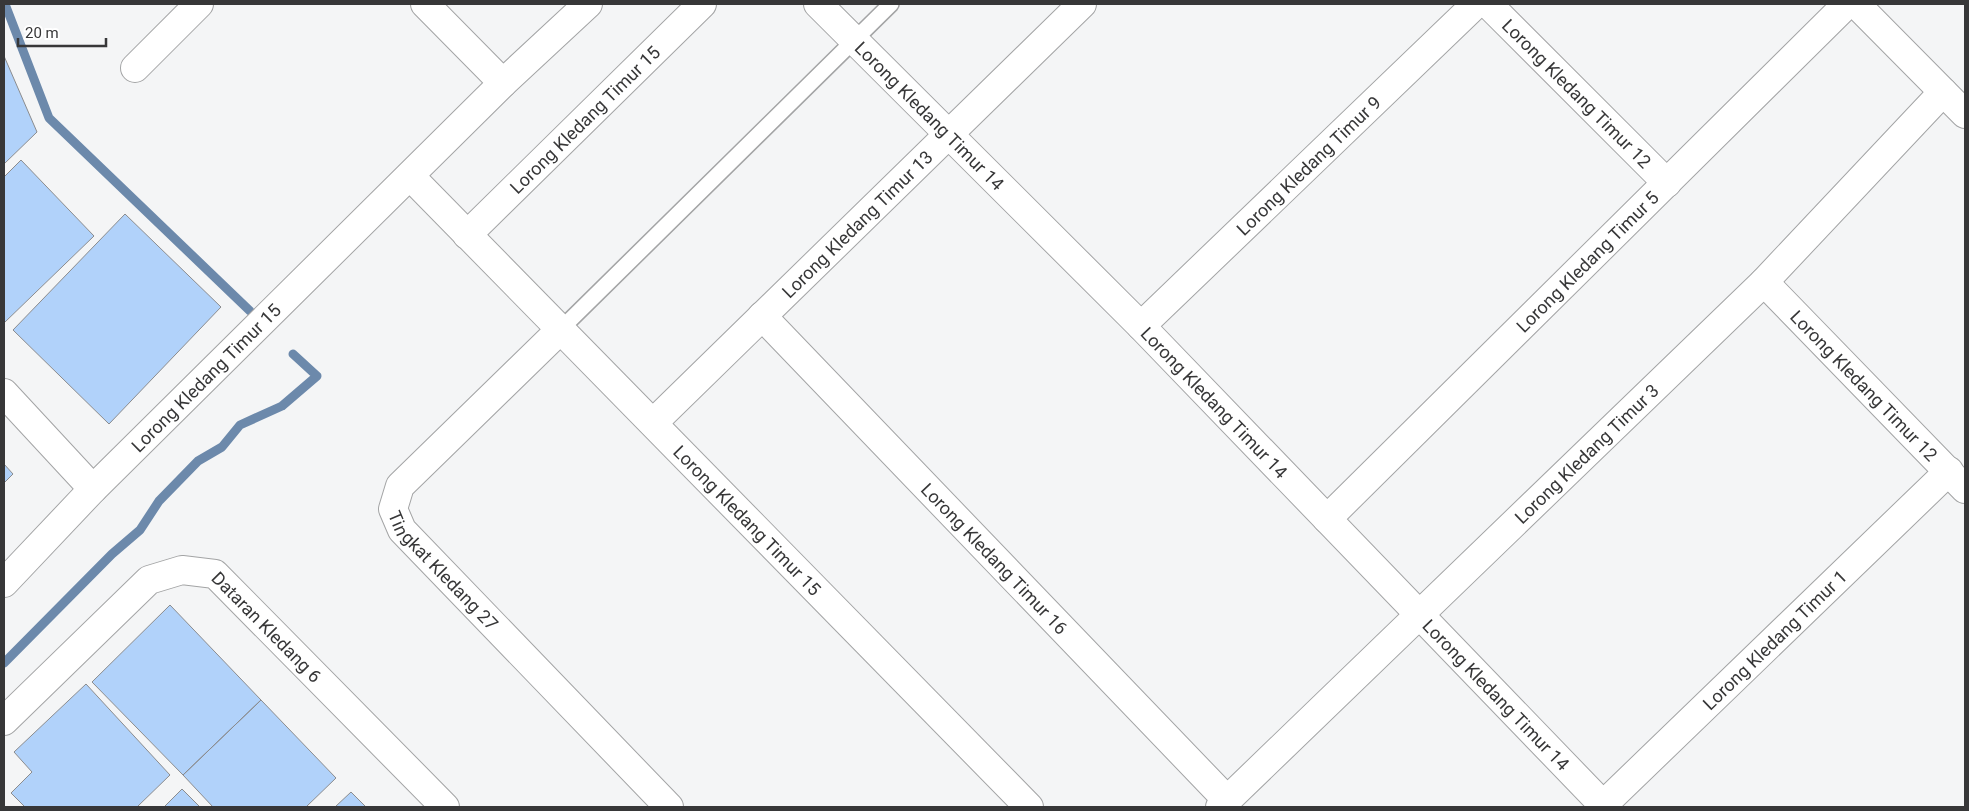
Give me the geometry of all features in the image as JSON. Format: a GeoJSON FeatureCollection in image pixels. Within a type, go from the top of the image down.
{"type":"FeatureCollection","features":[{"type":"Feature","properties":{"kind":"street"},"geometry":{"type":"LineString","coordinates":[[135,68],[199,4]]}},
{"type":"Feature","properties":{"kind":"street"},"geometry":{"type":"LineString","coordinates":[[424,4],[503,83]]}},
{"type":"Feature","properties":{"kind":"street","name":"Lorong Kledang Timur 15"},"geometry":{"type":"LineString","coordinates":[[4,583],[93,489],[503,83],[588,4]]}},
{"type":"Feature","properties":{"kind":"street","name":"Lorong Kledang Timur 15"},"geometry":{"type":"LineString","coordinates":[[467,235],[702,4]]}},
{"type":"Feature","properties":{"kind":"street","name":"Lorong Kledang Timur 14"},"geometry":{"type":"LineString","coordinates":[[818,4],[1141,326],[1603,807]]}},
{"type":"Feature","properties":{"kind":"street","name":"Lorong Kledang Timur 13"},"geometry":{"type":"LineString","coordinates":[[653,423],[1082,4]]}},
{"type":"Feature","properties":{"kind":"street","name":"Lorong Kledang Timur 9"},"geometry":{"type":"LineString","coordinates":[[1141,326],[1476,4]]}},
{"type":"Feature","properties":{"kind":"street","name":"Lorong Kledang Timur 12"},"geometry":{"type":"LineString","coordinates":[[1488,4],[1667,182]]}},
{"type":"Feature","properties":{"kind":"street","name":"Lorong Kledang Timur 5"},"geometry":{"type":"LineString","coordinates":[[1327,519],[1847,4]]}},
{"type":"Feature","properties":{"kind":"street"},"geometry":{"type":"LineString","coordinates":[[1856,4],[1965,114]]}},
{"type":"Feature","properties":{"kind":"street","name":"Lorong Kledang Timur 3"},"geometry":{"type":"LineString","coordinates":[[1223,804],[1764,282],[1943,92]]}},
{"type":"Feature","properties":{"kind":"street","name":"Lorong Kledang Timur 15"},"geometry":{"type":"LineString","coordinates":[[410,176],[1029,807]]}},
{"type":"Feature","properties":{"kind":"street","name":"Lorong Kledang Timur 12"},"geometry":{"type":"LineString","coordinates":[[1764,282],[1957,480]]}},
{"type":"Feature","properties":{"kind":"street","name":"Lorong Kledang Timur 16"},"geometry":{"type":"LineString","coordinates":[[762,316],[1223,804]]}},
{"type":"Feature","properties":{"kind":"street","name":"Tingkat Kledang 27"},"geometry":{"type":"LineString","coordinates":[[559,330],[400,486],[393,509],[402,530],[669,807]]}},
{"type":"Feature","properties":{"kind":"street"},"geometry":{"type":"LineString","coordinates":[[4,393],[93,489]]}},
{"type":"Feature","properties":{"kind":"street","name":"Lorong Kledang Timur 1"},"geometry":{"type":"LineString","coordinates":[[1603,807],[1957,480]]}},
{"type":"Feature","properties":{"kind":"street","name":"Dataran Kledang 6"},"geometry":{"type":"LineString","coordinates":[[4,721],[149,580],[182,570],[215,574],[445,807]]}},
{"type":"Feature","properties":{"kind":"lane"},"geometry":{"type":"LineString","coordinates":[[559,330],[891,4]]}},
{"type":"Feature","properties":{"kind":"building"},"geometry":{"type":"Polygon","coordinates":[[[4,56],[37,132],[4,164],[4,56]]]}},
{"type":"Feature","properties":{"kind":"building"},"geometry":{"type":"Polygon","coordinates":[[[21,160],[94,236],[4,323],[4,177],[21,160]]]}},
{"type":"Feature","properties":{"kind":"building"},"geometry":{"type":"Polygon","coordinates":[[[125,214],[221,307],[109,424],[13,330],[125,214]]]}},
{"type":"Feature","properties":{"kind":"building"},"geometry":{"type":"Polygon","coordinates":[[[4,464],[13,474],[4,483],[4,464]]]}},
{"type":"Feature","properties":{"kind":"building"},"geometry":{"type":"Polygon","coordinates":[[[170,605],[261,700],[183,775],[92,682],[170,605]]]}},
{"type":"Feature","properties":{"kind":"building"},"geometry":{"type":"Polygon","coordinates":[[[86,684],[170,775],[137,807],[25,807],[11,793],[32,772],[14,752],[86,684]]]}},
{"type":"Feature","properties":{"kind":"building"},"geometry":{"type":"Polygon","coordinates":[[[261,700],[336,778],[306,807],[213,807],[183,775],[261,700]]]}},
{"type":"Feature","properties":{"kind":"building"},"geometry":{"type":"Polygon","coordinates":[[[182,789],[200,807],[164,807],[182,789]]]}},
{"type":"Feature","properties":{"kind":"building"},"geometry":{"type":"Polygon","coordinates":[[[351,792],[366,807],[335,807],[351,792]]]}},
{"type":"Feature","properties":{"kind":"waterway"},"geometry":{"type":"LineString","coordinates":[[5,4],[49,118],[250,311]]}},
{"type":"Feature","properties":{"kind":"waterway"},"geometry":{"type":"LineString","coordinates":[[4,663],[112,554],[140,530],[159,501],[198,461],[222,447],[240,425],[282,406],[317,376],[293,354]]}}]}
